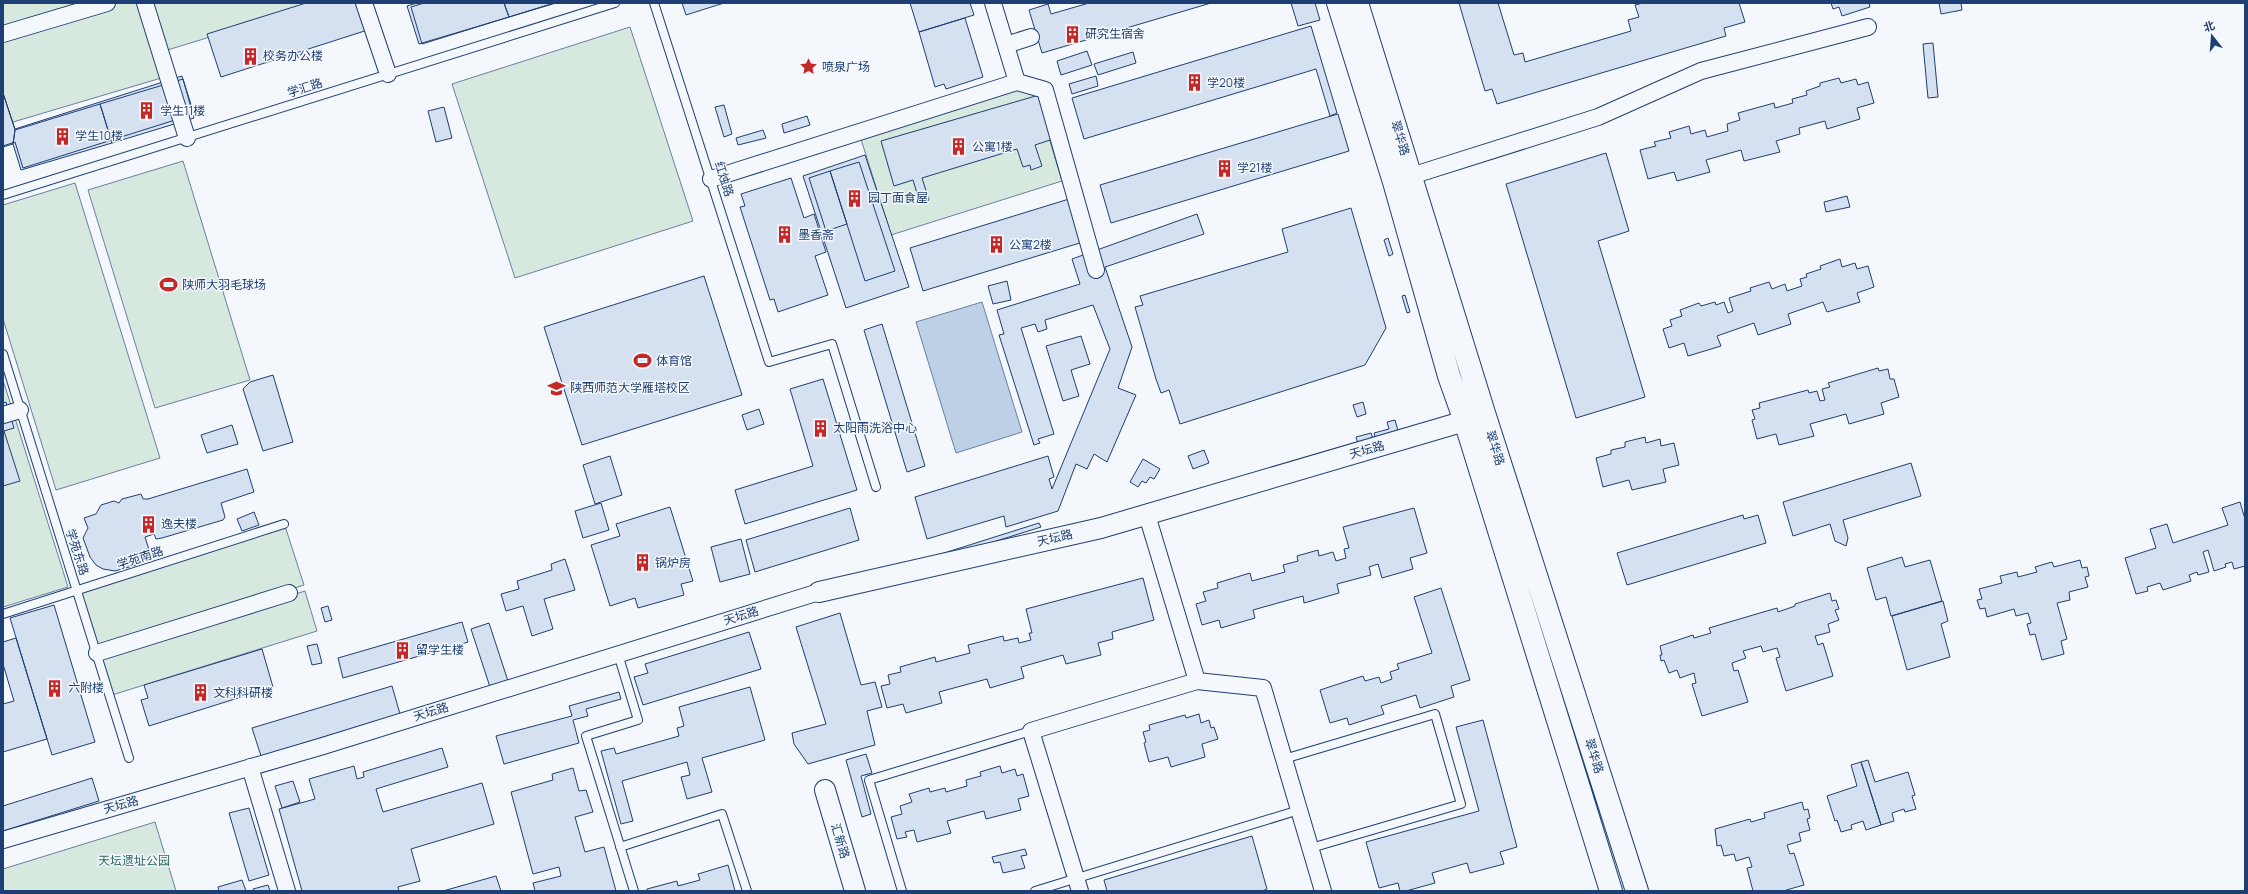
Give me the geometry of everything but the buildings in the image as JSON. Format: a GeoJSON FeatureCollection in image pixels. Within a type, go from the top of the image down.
{"type":"FeatureCollection","features":[{"type":"Feature","properties":{"kind":"main road","name":"翠华路"},"geometry":{"type":"LineString","coordinates":[[1338,3],[1394,182],[1449,376],[1475,417],[1637,891]]}},
{"type":"Feature","properties":{"kind":"main road","name":"翠华路"},"geometry":{"type":"LineString","coordinates":[[1357,3],[1411,176],[1475,417],[1611,891]]}},
{"type":"Feature","properties":{"kind":"street"},"geometry":{"type":"LineString","coordinates":[[3,34],[107,3]]}},
{"type":"Feature","properties":{"kind":"street"},"geometry":{"type":"LineString","coordinates":[[145,3],[187,138]]}},
{"type":"Feature","properties":{"kind":"street"},"geometry":{"type":"LineString","coordinates":[[364,3],[388,74]]}},
{"type":"Feature","properties":{"kind":"street"},"geometry":{"type":"LineString","coordinates":[[993,3],[1017,82]]}},
{"type":"Feature","properties":{"kind":"street"},"geometry":{"type":"LineString","coordinates":[[1411,176],[1598,117],[1701,71],[1868,27]]}},
{"type":"Feature","properties":{"kind":"street"},"geometry":{"type":"LineString","coordinates":[[1006,45],[1031,37]]}},
{"type":"Feature","properties":{"kind":"street"},"geometry":{"type":"LineString","coordinates":[[711,179],[1017,82],[1045,90],[1096,270]]}},
{"type":"Feature","properties":{"kind":"street"},"geometry":{"type":"LineString","coordinates":[[3,415],[20,410]]}},
{"type":"Feature","properties":{"kind":"street","name":"天坛路"},"geometry":{"type":"LineString","coordinates":[[3,840],[250,767],[819,592],[1101,528],[1475,417]]}},
{"type":"Feature","properties":{"kind":"street"},"geometry":{"type":"LineString","coordinates":[[1147,515],[1197,681]]}},
{"type":"Feature","properties":{"kind":"street"},"geometry":{"type":"LineString","coordinates":[[97,653],[289,593]]}},
{"type":"Feature","properties":{"kind":"street"},"geometry":{"type":"LineString","coordinates":[[1078,885],[1031,731],[1197,681],[1263,688],[1324,891]]}},
{"type":"Feature","properties":{"kind":"street"},"geometry":{"type":"LineString","coordinates":[[250,767],[287,891]]}},
{"type":"Feature","properties":{"kind":"street","name":"汇新路"},"geometry":{"type":"LineString","coordinates":[[824,790],[855,891]]}},
{"type":"Feature","properties":{"kind":"lane","name":"学汇路"},"geometry":{"type":"LineString","coordinates":[[3,195],[615,3]]}},
{"type":"Feature","properties":{"kind":"lane","name":"红烛路"},"geometry":{"type":"LineString","coordinates":[[654,3],[769,362],[832,344],[876,487]]}},
{"type":"Feature","properties":{"kind":"lane","name":"学苑东路"},"geometry":{"type":"LineString","coordinates":[[3,354],[129,758]]}},
{"type":"Feature","properties":{"kind":"lane","name":"学苑南路"},"geometry":{"type":"LineString","coordinates":[[3,614],[284,524]]}},
{"type":"Feature","properties":{"kind":"lane"},"geometry":{"type":"LineString","coordinates":[[618,654],[638,720],[586,736],[634,891]]}},
{"type":"Feature","properties":{"kind":"lane"},"geometry":{"type":"LineString","coordinates":[[1284,759],[1435,714],[1461,804],[1311,848]]}},
{"type":"Feature","properties":{"kind":"lane"},"geometry":{"type":"LineString","coordinates":[[902,891],[869,780],[1031,731]]}},
{"type":"Feature","properties":{"kind":"lane"},"geometry":{"type":"LineString","coordinates":[[1035,891],[1078,885],[1299,810]]}},
{"type":"Feature","properties":{"kind":"lane"},"geometry":{"type":"LineString","coordinates":[[620,847],[722,814],[747,891]]}},
{"type":"Feature","properties":{"kind":"green space"},"geometry":{"type":"Polygon","coordinates":[[[3,3],[321,3],[161,52],[168,76],[3,125],[3,3]]]}},
{"type":"Feature","properties":{"kind":"green space"},"geometry":{"type":"Polygon","coordinates":[[[630,27],[693,221],[515,278],[452,84],[630,27]]]}},
{"type":"Feature","properties":{"kind":"green space"},"geometry":{"type":"Polygon","coordinates":[[[1016,90],[1036,95],[1062,181],[891,235],[860,136],[1016,90]]]}},
{"type":"Feature","properties":{"kind":"green space","name":"陕师大羽毛球场"},"geometry":{"type":"Polygon","coordinates":[[[183,161],[250,380],[155,408],[88,190],[183,161]]]}},
{"type":"Feature","properties":{"kind":"green space"},"geometry":{"type":"Polygon","coordinates":[[[75,183],[160,458],[56,490],[3,319],[3,205],[75,183]]]}},
{"type":"Feature","properties":{"kind":"green space"},"geometry":{"type":"Polygon","coordinates":[[[3,380],[68,587],[3,607],[3,380]]]}},
{"type":"Feature","properties":{"kind":"green space"},"geometry":{"type":"Polygon","coordinates":[[[285,526],[304,585],[99,651],[80,593],[285,526]]]}},
{"type":"Feature","properties":{"kind":"green space"},"geometry":{"type":"Polygon","coordinates":[[[305,591],[317,631],[112,695],[100,655],[305,591]]]}},
{"type":"Feature","properties":{"kind":"green space","name":"天坛遗址公园"},"geometry":{"type":"Polygon","coordinates":[[[155,822],[176,891],[3,891],[3,869],[155,822]]]}},
{"type":"Feature","properties":{"kind":"water"},"geometry":{"type":"Polygon","coordinates":[[[982,302],[1022,432],[956,453],[916,322],[982,302]]]}},
{"type":"Feature","properties":{"kind":"place","name":"研究生宿舍"},"geometry":{"type":"Point","coordinates":[1072,34]}},
{"type":"Feature","properties":{"kind":"place","name":"校务办公楼"},"geometry":{"type":"Point","coordinates":[250,56]}},
{"type":"Feature","properties":{"kind":"place","name":"喷泉广场"},"geometry":{"type":"Point","coordinates":[809,67]}},
{"type":"Feature","properties":{"kind":"place","name":"学20楼"},"geometry":{"type":"Point","coordinates":[1194,83]}},
{"type":"Feature","properties":{"kind":"place","name":"学生11楼"},"geometry":{"type":"Point","coordinates":[147,111]}},
{"type":"Feature","properties":{"kind":"place","name":"学生10楼"},"geometry":{"type":"Point","coordinates":[62,136]}},
{"type":"Feature","properties":{"kind":"place","name":"公寓1楼"},"geometry":{"type":"Point","coordinates":[959,147]}},
{"type":"Feature","properties":{"kind":"place","name":"学21楼"},"geometry":{"type":"Point","coordinates":[1224,168]}},
{"type":"Feature","properties":{"kind":"place","name":"园丁面食屋"},"geometry":{"type":"Point","coordinates":[855,198]}},
{"type":"Feature","properties":{"kind":"place","name":"墨香斋"},"geometry":{"type":"Point","coordinates":[785,235]}},
{"type":"Feature","properties":{"kind":"place","name":"公寓2楼"},"geometry":{"type":"Point","coordinates":[996,245]}},
{"type":"Feature","properties":{"kind":"place","name":"陕师大羽毛球场"},"geometry":{"type":"Point","coordinates":[169,285]}},
{"type":"Feature","properties":{"kind":"place","name":"体育馆"},"geometry":{"type":"Point","coordinates":[643,361]}},
{"type":"Feature","properties":{"kind":"place","name":"陕西师范大学雁塔校区"},"geometry":{"type":"Point","coordinates":[557,388]}},
{"type":"Feature","properties":{"kind":"place","name":"太阳雨洗浴中心"},"geometry":{"type":"Point","coordinates":[820,428]}},
{"type":"Feature","properties":{"kind":"place","name":"逸夫楼"},"geometry":{"type":"Point","coordinates":[148,524]}},
{"type":"Feature","properties":{"kind":"place","name":"锅炉房"},"geometry":{"type":"Point","coordinates":[642,563]}},
{"type":"Feature","properties":{"kind":"place","name":"留学生楼"},"geometry":{"type":"Point","coordinates":[403,650]}},
{"type":"Feature","properties":{"kind":"place","name":"六附楼"},"geometry":{"type":"Point","coordinates":[55,688]}},
{"type":"Feature","properties":{"kind":"place","name":"文科科研楼"},"geometry":{"type":"Point","coordinates":[200,693]}}]}
